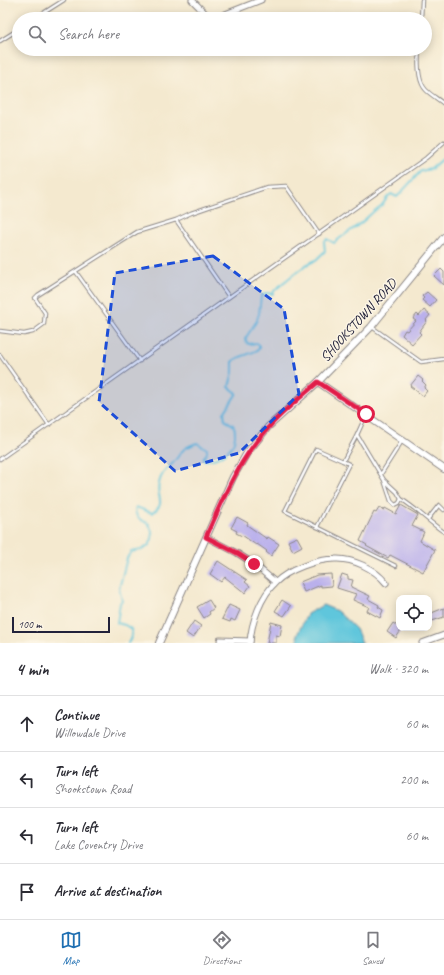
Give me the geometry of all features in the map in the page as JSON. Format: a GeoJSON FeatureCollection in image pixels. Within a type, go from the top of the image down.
{"type":"FeatureCollection","features":[{"type":"Feature","properties":{"kind":"street"},"geometry":{"type":"LineString","coordinates":[[192,0],[204,12]]}},
{"type":"Feature","properties":{"kind":"street"},"geometry":{"type":"LineString","coordinates":[[230,12],[261,0]]}},
{"type":"Feature","properties":{"kind":"street","name":"SHOOKSTOWN ROAD"},"geometry":{"type":"LineString","coordinates":[[159,643],[233,477],[248,453],[268,427],[318,382],[371,327],[444,237]]}},
{"type":"Feature","properties":{"kind":"street"},"geometry":{"type":"LineString","coordinates":[[318,382],[444,469]]}},
{"type":"Feature","properties":{"kind":"street"},"geometry":{"type":"LineString","coordinates":[[206,537],[248,560],[275,582]]}},
{"type":"Feature","properties":{"kind":"street"},"geometry":{"type":"LineString","coordinates":[[220,640],[250,642],[257,613],[262,601],[275,582],[289,572],[306,564],[335,559],[352,562],[372,570],[380,575],[386,583]]}},
{"type":"Feature","properties":{"kind":"street"},"geometry":{"type":"LineString","coordinates":[[422,643],[444,635]]}},
{"type":"Feature","properties":{"kind":"lane"},"geometry":{"type":"LineString","coordinates":[[45,12],[64,0]]}},
{"type":"Feature","properties":{"kind":"lane"},"geometry":{"type":"LineString","coordinates":[[421,12],[422,0]]}},
{"type":"Feature","properties":{"kind":"lane"},"geometry":{"type":"LineString","coordinates":[[0,41],[12,33]]}},
{"type":"Feature","properties":{"kind":"lane"},"geometry":{"type":"LineString","coordinates":[[418,56],[421,83],[425,90],[444,104]]}},
{"type":"Feature","properties":{"kind":"lane"},"geometry":{"type":"LineString","coordinates":[[0,459],[426,158],[444,142]]}},
{"type":"Feature","properties":{"kind":"lane"},"geometry":{"type":"LineString","coordinates":[[0,331],[24,334],[33,332],[44,324],[45,313],[35,298],[38,295],[137,232],[176,220],[191,213],[267,186],[286,186],[319,234]]}},
{"type":"Feature","properties":{"kind":"lane"},"geometry":{"type":"LineString","coordinates":[[176,220],[229,297]]}},
{"type":"Feature","properties":{"kind":"lane"},"geometry":{"type":"LineString","coordinates":[[76,272],[140,361]]}},
{"type":"Feature","properties":{"kind":"lane"},"geometry":{"type":"LineString","coordinates":[[371,327],[421,362],[444,359]]}},
{"type":"Feature","properties":{"kind":"lane"},"geometry":{"type":"LineString","coordinates":[[0,355],[48,425]]}},
{"type":"Feature","properties":{"kind":"lane"},"geometry":{"type":"LineString","coordinates":[[343,461],[366,414]]}},
{"type":"Feature","properties":{"kind":"lane"},"geometry":{"type":"LineString","coordinates":[[357,435],[381,474],[393,504],[399,504],[401,499]]}},
{"type":"Feature","properties":{"kind":"lane"},"geometry":{"type":"LineString","coordinates":[[381,474],[403,440]]}},
{"type":"Feature","properties":{"kind":"lane"},"geometry":{"type":"LineString","coordinates":[[317,527],[349,464],[316,449],[285,511],[317,527],[396,566]]}},
{"type":"Feature","properties":{"kind":"lane"},"geometry":{"type":"LineString","coordinates":[[384,480],[397,492],[401,499],[444,532]]}},
{"type":"Feature","properties":{"kind":"lane"},"geometry":{"type":"LineString","coordinates":[[428,519],[439,505],[444,510]]}},
{"type":"Feature","properties":{"kind":"highlighted area"},"geometry":{"type":"Polygon","coordinates":[[[213,256],[284,309],[299,394],[239,453],[175,471],[99,402],[115,273],[213,256]]]}},
{"type":"Feature","properties":{"kind":"water"},"geometry":{"type":"Polygon","coordinates":[[[323,605],[337,611],[356,629],[362,643],[298,643],[297,635],[307,614],[323,605]]]}},
{"type":"Feature","properties":{"kind":"building"},"geometry":{"type":"Polygon","coordinates":[[[441,269],[444,272],[444,285],[434,276],[441,269]]]}},
{"type":"Feature","properties":{"kind":"building"},"geometry":{"type":"Polygon","coordinates":[[[427,292],[436,300],[430,307],[422,300],[424,298],[422,296],[427,292]]]}},
{"type":"Feature","properties":{"kind":"building"},"geometry":{"type":"Polygon","coordinates":[[[424,310],[430,315],[419,332],[421,334],[412,344],[402,335],[405,330],[407,331],[416,321],[413,319],[417,314],[419,316],[424,310]]]}},
{"type":"Feature","properties":{"kind":"building"},"geometry":{"type":"Polygon","coordinates":[[[418,376],[426,385],[424,388],[427,391],[423,396],[410,386],[418,376]]]}},
{"type":"Feature","properties":{"kind":"building"},"geometry":{"type":"Polygon","coordinates":[[[401,505],[418,515],[412,526],[424,532],[420,541],[435,550],[423,572],[390,555],[388,558],[360,541],[374,512],[376,513],[379,508],[384,510],[385,508],[396,514],[401,505]]]}},
{"type":"Feature","properties":{"kind":"building"},"geometry":{"type":"Polygon","coordinates":[[[237,517],[248,523],[247,525],[267,539],[268,537],[279,544],[271,556],[257,544],[256,545],[242,535],[236,533],[237,531],[231,528],[237,517]]]}},
{"type":"Feature","properties":{"kind":"building"},"geometry":{"type":"Polygon","coordinates":[[[297,537],[302,546],[293,551],[288,541],[297,537]]]}},
{"type":"Feature","properties":{"kind":"building"},"geometry":{"type":"Polygon","coordinates":[[[218,561],[247,580],[245,582],[250,586],[245,593],[225,577],[221,582],[210,574],[218,561]]]}},
{"type":"Feature","properties":{"kind":"building"},"geometry":{"type":"Polygon","coordinates":[[[331,574],[332,586],[321,587],[321,585],[304,592],[300,582],[317,575],[331,574]]]}},
{"type":"Feature","properties":{"kind":"building"},"geometry":{"type":"Polygon","coordinates":[[[342,574],[348,576],[348,579],[353,580],[351,587],[370,596],[368,599],[379,605],[378,607],[383,610],[380,618],[367,611],[369,607],[353,600],[356,594],[337,588],[342,574]]]}},
{"type":"Feature","properties":{"kind":"building"},"geometry":{"type":"Polygon","coordinates":[[[209,600],[214,608],[209,612],[210,614],[204,618],[197,607],[209,600]]]}},
{"type":"Feature","properties":{"kind":"building"},"geometry":{"type":"Polygon","coordinates":[[[282,600],[291,606],[284,616],[275,611],[282,600]]]}},
{"type":"Feature","properties":{"kind":"building"},"geometry":{"type":"Polygon","coordinates":[[[229,605],[240,610],[235,621],[231,619],[230,622],[222,619],[229,605]]]}},
{"type":"Feature","properties":{"kind":"building"},"geometry":{"type":"Polygon","coordinates":[[[444,608],[444,617],[432,621],[432,613],[444,608]]]}},
{"type":"Feature","properties":{"kind":"building"},"geometry":{"type":"Polygon","coordinates":[[[194,621],[201,626],[193,638],[186,633],[194,621]]]}},
{"type":"Feature","properties":{"kind":"building"},"geometry":{"type":"Polygon","coordinates":[[[271,622],[282,625],[280,636],[276,635],[276,643],[267,643],[271,622]]]}},
{"type":"Feature","properties":{"kind":"building"},"geometry":{"type":"Polygon","coordinates":[[[393,623],[396,625],[396,631],[401,631],[396,638],[387,632],[393,623]]]}},
{"type":"Feature","properties":{"kind":"waterway"},"geometry":{"type":"LineString","coordinates":[[128,643],[131,636],[131,629],[125,625],[117,623],[120,603],[122,600],[119,589],[127,558],[131,552],[147,547],[152,540],[152,532],[148,523],[140,519],[136,513],[136,507],[152,513],[157,509],[160,503],[158,488],[162,476],[181,453],[191,445],[197,443],[207,449],[207,453],[203,458],[204,460],[209,460],[220,456],[233,445],[235,439],[235,428],[232,424],[225,420],[224,413],[237,393],[229,387],[233,372],[233,361],[259,349],[257,343],[248,344],[245,339],[256,322],[259,314],[261,296],[267,293],[273,294],[274,291],[289,278],[306,265],[316,260],[325,251],[324,242],[327,239],[334,243],[381,206],[389,195],[391,194],[397,197],[421,171],[431,169],[444,158]]}},
{"type":"Feature","properties":{"kind":"route"},"geometry":{"type":"LineString","coordinates":[[254,564],[237,553],[206,537],[233,477],[248,453],[268,427],[318,382],[366,414]]}}]}
